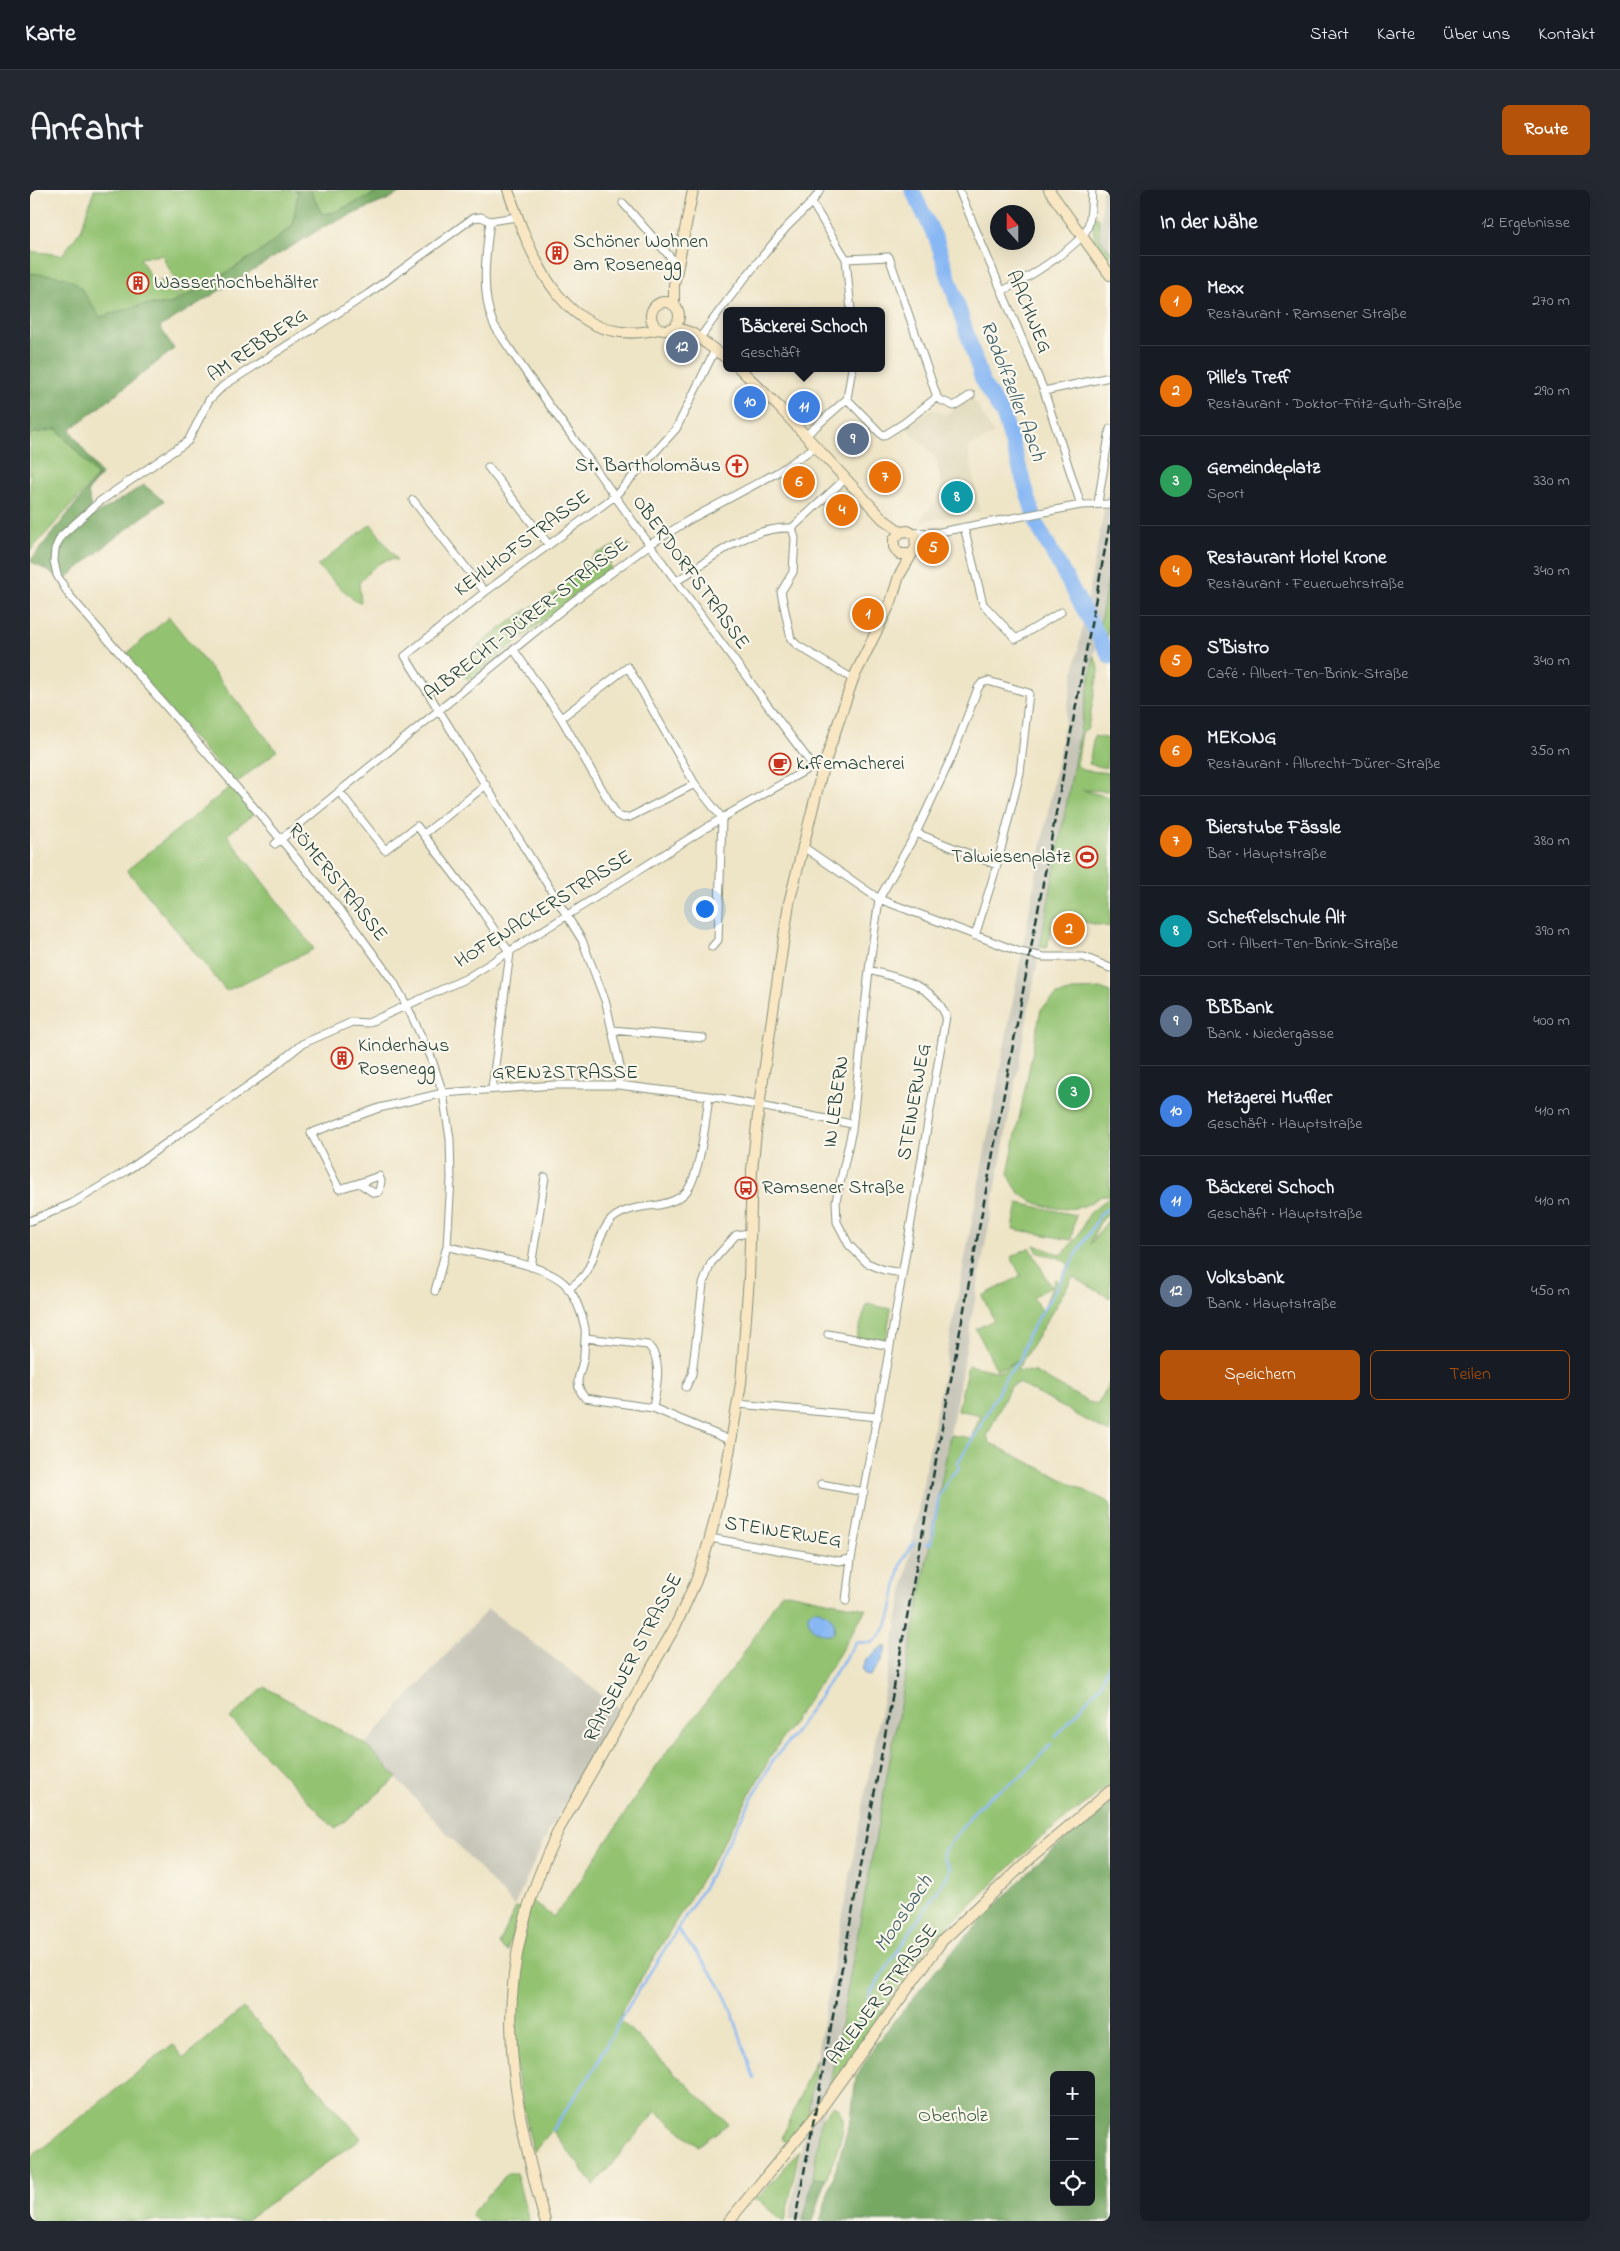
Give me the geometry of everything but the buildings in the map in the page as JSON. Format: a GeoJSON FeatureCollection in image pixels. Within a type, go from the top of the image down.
{"type":"FeatureCollection","features":[{"type":"Feature","properties":{"kind":"main road"},"geometry":{"type":"LineString","coordinates":[[508,190],[517,217],[544,276],[562,300],[591,323],[616,333],[634,334],[660,329],[666,330],[674,326],[680,317]]}},
{"type":"Feature","properties":{"kind":"main road"},"geometry":{"type":"LineString","coordinates":[[669,303],[679,267],[693,190]]}},
{"type":"Feature","properties":{"kind":"main road"},"geometry":{"type":"LineString","coordinates":[[1049,190],[1110,275]]}},
{"type":"Feature","properties":{"kind":"main road"},"geometry":{"type":"LineString","coordinates":[[660,329],[654,325],[651,318],[653,308],[658,304],[669,303],[678,309],[680,317],[696,336]]}},
{"type":"Feature","properties":{"kind":"main road"},"geometry":{"type":"LineString","coordinates":[[634,334],[651,318]]}},
{"type":"Feature","properties":{"kind":"main road"},"geometry":{"type":"LineString","coordinates":[[674,326],[696,336],[723,356]]}},
{"type":"Feature","properties":{"kind":"main road"},"geometry":{"type":"LineString","coordinates":[[743,372],[883,519],[902,535],[917,543]]}},
{"type":"Feature","properties":{"kind":"main road","name":"RAMSENER STRASSE"},"geometry":{"type":"LineString","coordinates":[[899,576],[896,551],[902,535]]}},
{"type":"Feature","properties":{"kind":"main road","name":"RAMSENER STRASSE"},"geometry":{"type":"LineString","coordinates":[[544,2221],[525,2143],[513,2078],[511,2000],[521,1930],[539,1873],[559,1829],[675,1627],[696,1581],[710,1538],[732,1441],[738,1404],[748,1288],[752,1170],[759,1106],[789,903],[817,769],[853,679],[890,602],[899,576],[917,543]]}},
{"type":"Feature","properties":{"kind":"main road"},"geometry":{"type":"LineString","coordinates":[[896,551],[903,555],[911,554]]}},
{"type":"Feature","properties":{"kind":"main road","name":"ARLENER STRASSE"},"geometry":{"type":"LineString","coordinates":[[729,2221],[814,2118],[942,1941],[997,1888],[1110,1790]]}},
{"type":"Feature","properties":{"kind":"street"},"geometry":{"type":"LineString","coordinates":[[696,336],[792,221],[812,203],[820,190]]}},
{"type":"Feature","properties":{"kind":"street","name":"AACHWEG"},"geometry":{"type":"LineString","coordinates":[[958,190],[1044,391],[1081,505]]}},
{"type":"Feature","properties":{"kind":"street"},"geometry":{"type":"LineString","coordinates":[[1002,291],[1055,258],[1082,236],[1089,223],[1092,190]]}},
{"type":"Feature","properties":{"kind":"street"},"geometry":{"type":"LineString","coordinates":[[623,203],[679,267]]}},
{"type":"Feature","properties":{"kind":"street"},"geometry":{"type":"LineString","coordinates":[[812,203],[846,259],[851,307]]}},
{"type":"Feature","properties":{"kind":"street","name":"AM REBBERG"},"geometry":{"type":"LineString","coordinates":[[54,556],[61,536],[99,502],[188,441],[209,400],[223,386],[368,294],[474,218],[481,217],[490,221]]}},
{"type":"Feature","properties":{"kind":"street"},"geometry":{"type":"LineString","coordinates":[[490,221],[517,217]]}},
{"type":"Feature","properties":{"kind":"street","name":"OBERDORFSTRASSE"},"geometry":{"type":"LineString","coordinates":[[490,221],[486,275],[488,308],[494,325],[649,545],[677,581],[696,611],[817,769]]}},
{"type":"Feature","properties":{"kind":"street"},"geometry":{"type":"LineString","coordinates":[[846,259],[889,257],[936,398],[954,406],[970,395]]}},
{"type":"Feature","properties":{"kind":"street","name":"KEHLHOFSTRASSE"},"geometry":{"type":"LineString","coordinates":[[440,709],[405,656],[485,592],[614,496],[676,429],[715,350]]}},
{"type":"Feature","properties":{"kind":"street"},"geometry":{"type":"LineString","coordinates":[[805,436],[847,399],[851,372]]}},
{"type":"Feature","properties":{"kind":"street"},"geometry":{"type":"LineString","coordinates":[[1044,391],[1110,377]]}},
{"type":"Feature","properties":{"kind":"street"},"geometry":{"type":"LineString","coordinates":[[847,399],[883,436],[936,398]]}},
{"type":"Feature","properties":{"kind":"street"},"geometry":{"type":"LineString","coordinates":[[1098,503],[1110,428]]}},
{"type":"Feature","properties":{"kind":"street","name":"ALBRECHT-DÜRER-STRASSE"},"geometry":{"type":"LineString","coordinates":[[278,841],[568,605],[649,545],[689,520],[778,472],[815,447]]}},
{"type":"Feature","properties":{"kind":"street"},"geometry":{"type":"LineString","coordinates":[[488,467],[549,545]]}},
{"type":"Feature","properties":{"kind":"street"},"geometry":{"type":"LineString","coordinates":[[677,581],[743,538],[781,528],[792,528],[845,479]]}},
{"type":"Feature","properties":{"kind":"street"},"geometry":{"type":"LineString","coordinates":[[413,500],[485,592]]}},
{"type":"Feature","properties":{"kind":"street"},"geometry":{"type":"LineString","coordinates":[[902,535],[940,532],[1044,514],[1081,505],[1110,504]]}},
{"type":"Feature","properties":{"kind":"street"},"geometry":{"type":"LineString","coordinates":[[964,527],[983,604],[1016,639],[1061,612]]}},
{"type":"Feature","properties":{"kind":"street"},"geometry":{"type":"LineString","coordinates":[[792,528],[795,538],[793,572],[781,592],[789,635],[797,645],[853,679]]}},
{"type":"Feature","properties":{"kind":"street"},"geometry":{"type":"LineString","coordinates":[[917,543],[940,532]]}},
{"type":"Feature","properties":{"kind":"street","name":"RÖMERSTRASSE"},"geometry":{"type":"LineString","coordinates":[[54,556],[57,575],[69,595],[278,841],[353,926],[393,981],[408,1006],[431,1057],[443,1093],[450,1139],[447,1246],[436,1291]]}},
{"type":"Feature","properties":{"kind":"street"},"geometry":{"type":"LineString","coordinates":[[514,650],[561,718],[617,815],[623,818],[630,817],[695,784]]}},
{"type":"Feature","properties":{"kind":"street"},"geometry":{"type":"LineString","coordinates":[[561,718],[628,667],[695,784],[722,818],[718,940],[712,947]]}},
{"type":"Feature","properties":{"kind":"street"},"geometry":{"type":"LineString","coordinates":[[879,899],[916,833],[953,754],[978,688],[982,683],[988,681],[1029,693],[1020,773],[997,865],[975,936]]}},
{"type":"Feature","properties":{"kind":"street"},"geometry":{"type":"LineString","coordinates":[[440,709],[582,940],[603,994],[612,1030],[620,1071],[618,1086]]}},
{"type":"Feature","properties":{"kind":"street","name":"HOFENACKERSTRASSE"},"geometry":{"type":"LineString","coordinates":[[30,1221],[71,1204],[114,1179],[265,1074],[302,1044],[352,1022],[368,1023],[467,978],[569,916],[722,818],[817,769]]}},
{"type":"Feature","properties":{"kind":"street"},"geometry":{"type":"LineString","coordinates":[[424,834],[486,785]]}},
{"type":"Feature","properties":{"kind":"street"},"geometry":{"type":"LineString","coordinates":[[339,791],[385,850],[417,826],[481,910],[510,953],[492,1088]]}},
{"type":"Feature","properties":{"kind":"street"},"geometry":{"type":"LineString","coordinates":[[916,833],[997,865]]}},
{"type":"Feature","properties":{"kind":"street"},"geometry":{"type":"LineString","coordinates":[[802,846],[879,899],[975,936],[1032,955],[1084,956],[1110,968]]}},
{"type":"Feature","properties":{"kind":"street","name":"IN LEBERN"},"geometry":{"type":"LineString","coordinates":[[879,899],[852,1124],[836,1201],[837,1222],[848,1245],[866,1263],[884,1270],[902,1273]]}},
{"type":"Feature","properties":{"kind":"street","name":"STEINERWEG"},"geometry":{"type":"LineString","coordinates":[[846,1601],[851,1559],[878,1417],[946,1016],[940,1002],[931,993],[908,982],[869,970]]}},
{"type":"Feature","properties":{"kind":"street"},"geometry":{"type":"LineString","coordinates":[[612,1030],[702,1038]]}},
{"type":"Feature","properties":{"kind":"street","name":"GRENZSTRASSE"},"geometry":{"type":"LineString","coordinates":[[359,1183],[339,1189],[311,1133],[379,1108],[443,1093],[555,1085],[618,1086],[710,1096],[852,1124]]}},
{"type":"Feature","properties":{"kind":"street"},"geometry":{"type":"LineString","coordinates":[[568,1289],[587,1272],[605,1231],[617,1215],[635,1208],[666,1204],[676,1200],[686,1192],[698,1163],[710,1096]]}},
{"type":"Feature","properties":{"kind":"street"},"geometry":{"type":"LineString","coordinates":[[531,1267],[545,1177]]}},
{"type":"Feature","properties":{"kind":"street"},"geometry":{"type":"LineString","coordinates":[[686,1387],[692,1374],[706,1272],[716,1257],[736,1235],[750,1233]]}},
{"type":"Feature","properties":{"kind":"street"},"geometry":{"type":"LineString","coordinates":[[447,1246],[531,1267],[550,1274],[564,1283],[579,1308],[585,1329],[583,1360],[578,1379],[578,1390],[585,1398],[653,1408],[732,1441]]}},
{"type":"Feature","properties":{"kind":"street"},"geometry":{"type":"LineString","coordinates":[[828,1334],[890,1346]]}},
{"type":"Feature","properties":{"kind":"street"},"geometry":{"type":"LineString","coordinates":[[585,1338],[648,1345],[654,1352],[658,1374],[653,1408]]}},
{"type":"Feature","properties":{"kind":"street"},"geometry":{"type":"LineString","coordinates":[[738,1404],[878,1417]]}},
{"type":"Feature","properties":{"kind":"street"},"geometry":{"type":"LineString","coordinates":[[821,1484],[864,1492]]}},
{"type":"Feature","properties":{"kind":"street","name":"STEINERWEG"},"geometry":{"type":"LineString","coordinates":[[710,1538],[839,1561],[851,1559]]}},
{"type":"Feature","properties":{"kind":"shaded area"},"geometry":{"type":"Polygon","coordinates":[[[1102,190],[1110,190],[1110,263],[1100,249],[1102,190]]]}},
{"type":"Feature","properties":{"kind":"shaded area"},"geometry":{"type":"Polygon","coordinates":[[[973,398],[994,434],[968,447],[980,512],[922,521],[922,516],[937,502],[942,483],[935,457],[907,428],[932,408],[945,415],[973,398]]]}},
{"type":"Feature","properties":{"kind":"shaded area"},"geometry":{"type":"Polygon","coordinates":[[[1110,478],[1110,569],[1096,646],[828,2095],[821,2120],[813,2178],[803,2221],[789,2221],[816,2059],[1110,478]]]}},
{"type":"Feature","properties":{"kind":"shaded area"},"geometry":{"type":"Polygon","coordinates":[[[488,1609],[620,1708],[548,1832],[514,1906],[365,1744],[488,1609]]]}},
{"type":"Feature","properties":{"kind":"green space"},"geometry":{"type":"Polygon","coordinates":[[[94,190],[294,190],[298,192],[293,225],[264,249],[205,286],[170,304],[147,304],[30,395],[30,251],[62,255],[81,230],[94,190]],[[162,255],[140,258],[154,283],[170,279],[175,289],[176,298],[179,295],[177,284],[162,255]]]}},
{"type":"Feature","properties":{"kind":"green space"},"geometry":{"type":"Polygon","coordinates":[[[294,190],[310,190],[322,214],[332,213],[383,190],[404,190],[389,199],[325,226],[160,327],[174,349],[70,430],[101,475],[88,491],[92,517],[144,485],[164,501],[64,580],[30,561],[98,476],[57,429],[30,434],[30,273],[58,276],[74,282],[80,287],[100,317],[141,305],[170,304],[205,286],[264,249],[293,225],[298,192],[294,190]]]}},
{"type":"Feature","properties":{"kind":"green space"},"geometry":{"type":"Polygon","coordinates":[[[310,190],[383,190],[332,213],[321,214],[310,190]]]}},
{"type":"Feature","properties":{"kind":"green space"},"geometry":{"type":"Polygon","coordinates":[[[1096,216],[1099,218],[1100,239],[1110,251],[1110,262],[1095,243],[1092,218],[1096,216]]]}},
{"type":"Feature","properties":{"kind":"green space"},"geometry":{"type":"Polygon","coordinates":[[[57,429],[98,476],[30,551],[30,434],[57,429]]]}},
{"type":"Feature","properties":{"kind":"green space"},"geometry":{"type":"Polygon","coordinates":[[[371,524],[397,560],[385,561],[371,570],[359,583],[361,602],[355,601],[317,566],[371,524]]]}},
{"type":"Feature","properties":{"kind":"green space"},"geometry":{"type":"Polygon","coordinates":[[[623,542],[630,546],[609,564],[612,567],[468,680],[458,670],[477,647],[490,636],[525,611],[558,591],[596,554],[623,542]]]}},
{"type":"Feature","properties":{"kind":"green space"},"geometry":{"type":"Polygon","coordinates":[[[1110,569],[1110,609],[1107,641],[1099,628],[1110,569]]]}},
{"type":"Feature","properties":{"kind":"green space"},"geometry":{"type":"Polygon","coordinates":[[[169,617],[277,751],[235,784],[257,811],[227,835],[314,949],[226,991],[127,870],[234,784],[123,657],[169,617]]]}},
{"type":"Feature","properties":{"kind":"green space","name":"Talwiesenplatz"},"geometry":{"type":"Polygon","coordinates":[[[1094,656],[1099,668],[1088,728],[1082,732],[1077,765],[1082,770],[1110,773],[1110,791],[1082,790],[1110,797],[1110,927],[1054,916],[1047,948],[1040,947],[1094,656]]]}},
{"type":"Feature","properties":{"kind":"green space"},"geometry":{"type":"Polygon","coordinates":[[[1094,736],[1110,739],[1106,768],[1089,764],[1094,736]]]}},
{"type":"Feature","properties":{"kind":"green space"},"geometry":{"type":"Polygon","coordinates":[[[1103,989],[1110,992],[1110,1195],[1102,1196],[1081,1207],[1065,1209],[1039,1204],[1031,1201],[1018,1191],[1008,1174],[1041,1009],[1057,995],[1076,990],[1103,989]]]}},
{"type":"Feature","properties":{"kind":"green space"},"geometry":{"type":"Polygon","coordinates":[[[1110,1196],[1110,1211],[1099,1224],[1090,1244],[1110,1218],[1110,1298],[1073,1277],[1017,1370],[1035,1372],[1088,1402],[1098,1404],[1110,1382],[1110,1433],[1018,1383],[1010,1387],[987,1436],[990,1443],[1110,1503],[1110,1785],[1039,1839],[925,1949],[828,2095],[950,1435],[971,1438],[981,1415],[958,1410],[968,1365],[999,1372],[1016,1361],[997,1370],[976,1329],[994,1320],[982,1296],[1021,1276],[1011,1257],[1030,1247],[1051,1287],[1033,1297],[1042,1313],[1055,1279],[1059,1282],[1069,1264],[1057,1257],[1038,1253],[1034,1245],[1062,1255],[1079,1234],[1089,1214],[1110,1196]]]}},
{"type":"Feature","properties":{"kind":"green space"},"geometry":{"type":"Polygon","coordinates":[[[1018,1203],[1076,1215],[1071,1240],[1013,1229],[1018,1203]]]}},
{"type":"Feature","properties":{"kind":"green space"},"geometry":{"type":"Polygon","coordinates":[[[867,1304],[891,1309],[886,1339],[856,1339],[867,1304]]]}},
{"type":"Feature","properties":{"kind":"green space"},"geometry":{"type":"Polygon","coordinates":[[[782,1592],[866,1609],[838,1656],[772,1754],[721,1847],[622,2010],[620,2020],[728,2124],[698,2146],[656,2111],[594,2185],[552,2130],[533,2153],[519,2086],[510,2018],[530,1899],[553,1917],[577,1886],[659,1762],[740,1659],[782,1592]]]}},
{"type":"Feature","properties":{"kind":"green space"},"geometry":{"type":"Polygon","coordinates":[[[265,1687],[365,1744],[397,1778],[335,1829],[230,1718],[265,1687]]]}},
{"type":"Feature","properties":{"kind":"green space","name":"Oberholz"},"geometry":{"type":"Polygon","coordinates":[[[1110,1802],[1110,2221],[820,2221],[851,2118],[856,2077],[877,2042],[949,1955],[1034,1866],[1110,1802]]]}},
{"type":"Feature","properties":{"kind":"green space"},"geometry":{"type":"Polygon","coordinates":[[[516,1907],[523,1909],[508,1947],[509,1951],[503,1949],[499,1944],[516,1907]]]}},
{"type":"Feature","properties":{"kind":"green space"},"geometry":{"type":"Polygon","coordinates":[[[243,2008],[272,2037],[361,2138],[245,2221],[30,2221],[30,2158],[173,2044],[184,2058],[243,2008]]]}},
{"type":"Feature","properties":{"kind":"green space"},"geometry":{"type":"Polygon","coordinates":[[[816,2059],[807,2121],[786,2143],[782,2137],[783,2134],[816,2059]]]}},
{"type":"Feature","properties":{"kind":"green space"},"geometry":{"type":"Polygon","coordinates":[[[833,2105],[840,2110],[843,2117],[841,2139],[826,2179],[813,2178],[821,2120],[833,2105]]]}},
{"type":"Feature","properties":{"kind":"green space"},"geometry":{"type":"Polygon","coordinates":[[[799,2151],[785,2221],[782,2221],[758,2200],[753,2200],[754,2196],[758,2197],[761,2195],[799,2151]]]}},
{"type":"Feature","properties":{"kind":"green space"},"geometry":{"type":"Polygon","coordinates":[[[508,2173],[516,2173],[529,2221],[477,2221],[471,2214],[508,2173]]]}},
{"type":"Feature","properties":{"kind":"green space"},"geometry":{"type":"Polygon","coordinates":[[[813,2178],[826,2179],[813,2221],[803,2221],[813,2178]]]}},
{"type":"Feature","properties":{"kind":"water"},"geometry":{"type":"Polygon","coordinates":[[[815,1609],[827,1614],[832,1619],[835,1627],[831,1635],[818,1632],[811,1627],[808,1614],[815,1609]]]}},
{"type":"Feature","properties":{"kind":"water"},"geometry":{"type":"Polygon","coordinates":[[[882,1647],[887,1647],[881,1662],[870,1676],[865,1675],[862,1669],[866,1660],[882,1647]]]}},
{"type":"Feature","properties":{"kind":"waterway","name":"Radolfzeller Aach"},"geometry":{"type":"LineString","coordinates":[[912,190],[937,241],[983,383],[1004,417],[1037,525],[1110,657]]}},
{"type":"Feature","properties":{"kind":"waterway"},"geometry":{"type":"LineString","coordinates":[[926,1544],[931,1544],[939,1497],[951,1475],[957,1471],[959,1467],[957,1464],[977,1432],[1006,1377],[1021,1358],[1027,1337],[1100,1215],[1110,1206]]}},
{"type":"Feature","properties":{"kind":"waterway"},"geometry":{"type":"LineString","coordinates":[[552,2130],[592,2072],[620,2020],[702,1890],[773,1760],[792,1737],[856,1642],[871,1643],[881,1634],[888,1622],[892,1609],[901,1567],[906,1554],[915,1543]]}},
{"type":"Feature","properties":{"kind":"waterway","name":"Moosbach"},"geometry":{"type":"LineString","coordinates":[[1056,1737],[1100,1685],[1110,1663]]}},
{"type":"Feature","properties":{"kind":"waterway","name":"Moosbach"},"geometry":{"type":"LineString","coordinates":[[859,2023],[870,1993],[951,1869],[943,1858],[944,1851],[978,1807],[988,1798],[1021,1777],[1051,1744]]}},
{"type":"Feature","properties":{"kind":"waterway"},"geometry":{"type":"LineString","coordinates":[[677,1929],[704,1962],[726,1998],[754,2078]]}},
{"type":"Feature","properties":{"kind":"railway"},"geometry":{"type":"LineString","coordinates":[[795,2221],[1110,522]]}},
{"type":"Feature","properties":{"kind":"place","name":"Schöner Wohnen am Rosenegg"},"geometry":{"type":"Point","coordinates":[557,253]}},
{"type":"Feature","properties":{"kind":"place","name":"Wasserhochbehälter"},"geometry":{"type":"Point","coordinates":[138,283]}},
{"type":"Feature","properties":{"kind":"place","name":"Volksbank"},"geometry":{"type":"Point","coordinates":[682,347]}},
{"type":"Feature","properties":{"kind":"place","name":"Metzgerei Muffler"},"geometry":{"type":"Point","coordinates":[750,402]}},
{"type":"Feature","properties":{"kind":"place","name":"Bäckerei Schoch"},"geometry":{"type":"Point","coordinates":[804,407]}},
{"type":"Feature","properties":{"kind":"place","name":"BBBank"},"geometry":{"type":"Point","coordinates":[853,439]}},
{"type":"Feature","properties":{"kind":"place","name":"St. Bartholomäus"},"geometry":{"type":"Point","coordinates":[737,466]}},
{"type":"Feature","properties":{"kind":"place","name":"Bierstube Fässle"},"geometry":{"type":"Point","coordinates":[885,477]}},
{"type":"Feature","properties":{"kind":"place","name":"MEKONG"},"geometry":{"type":"Point","coordinates":[799,482]}},
{"type":"Feature","properties":{"kind":"place","name":"Scheffelschule Alt"},"geometry":{"type":"Point","coordinates":[957,497]}},
{"type":"Feature","properties":{"kind":"place","name":"Restaurant Hotel Krone"},"geometry":{"type":"Point","coordinates":[842,510]}},
{"type":"Feature","properties":{"kind":"place","name":"S'Bistro"},"geometry":{"type":"Point","coordinates":[933,548]}},
{"type":"Feature","properties":{"kind":"place","name":"Mexx"},"geometry":{"type":"Point","coordinates":[868,614]}},
{"type":"Feature","properties":{"kind":"place","name":"k.ffemacherei"},"geometry":{"type":"Point","coordinates":[780,764]}},
{"type":"Feature","properties":{"kind":"place","name":"Talwiesenplatz"},"geometry":{"type":"Point","coordinates":[1087,857]}},
{"type":"Feature","properties":{"kind":"place","name":"Pille’s Treff"},"geometry":{"type":"Point","coordinates":[1069,929]}},
{"type":"Feature","properties":{"kind":"place","name":"Kinderhaus Rosenegg"},"geometry":{"type":"Point","coordinates":[342,1058]}},
{"type":"Feature","properties":{"kind":"place","name":"Gemeindeplatz"},"geometry":{"type":"Point","coordinates":[1074,1092]}},
{"type":"Feature","properties":{"kind":"place","name":"Ramsener Straße"},"geometry":{"type":"Point","coordinates":[746,1188]}}]}
